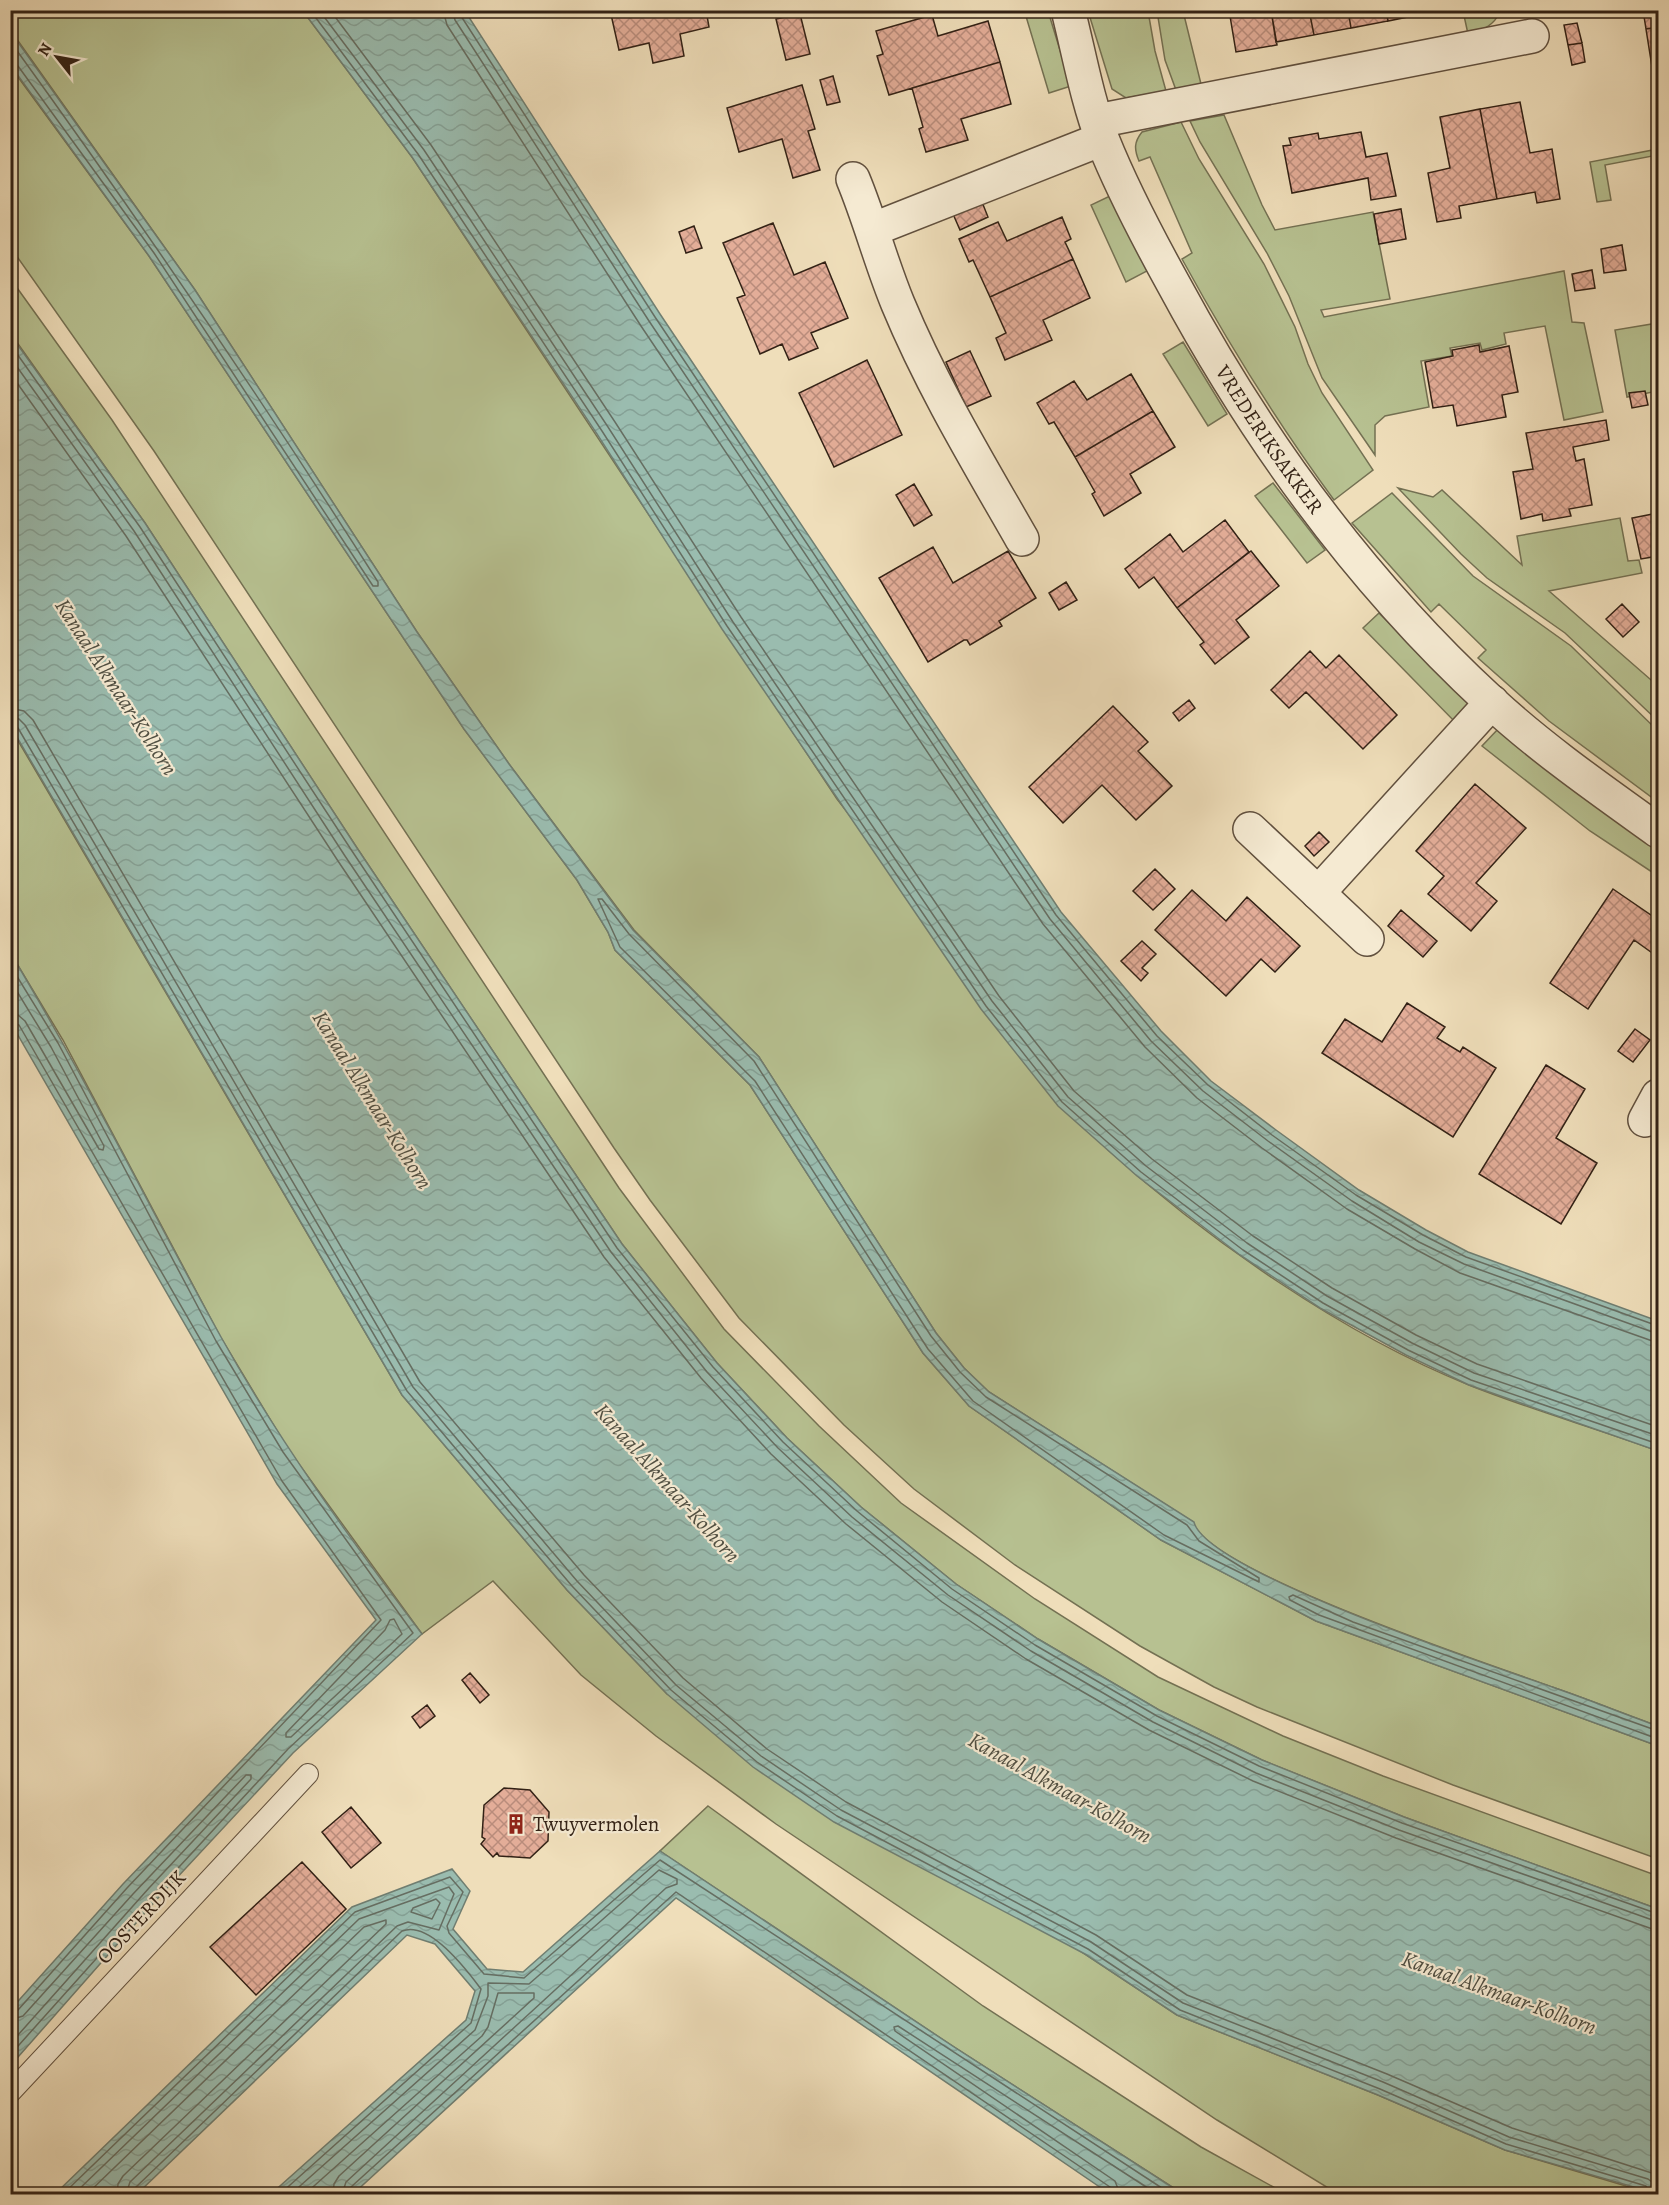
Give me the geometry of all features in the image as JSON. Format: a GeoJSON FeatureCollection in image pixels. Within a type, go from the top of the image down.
{"type":"FeatureCollection","features":[{"type":"Feature","properties":{"kind":"street","name":"VREDERIKSAKKER"},"geometry":{"type":"LineString","coordinates":[[1068,10],[1100,130],[1136,214],[1215,362],[1308,498],[1396,606],[1492,702],[1589,782],[1659,831]]}},
{"type":"Feature","properties":{"kind":"street"},"geometry":{"type":"LineString","coordinates":[[874,229],[1100,130],[1532,36]]}},
{"type":"Feature","properties":{"kind":"street"},"geometry":{"type":"LineString","coordinates":[[853,179],[874,229],[898,303],[955,423],[1022,539]]}},
{"type":"Feature","properties":{"kind":"street"},"geometry":{"type":"LineString","coordinates":[[1318,893],[1492,702]]}},
{"type":"Feature","properties":{"kind":"street"},"geometry":{"type":"LineString","coordinates":[[1250,829],[1367,939]]}},
{"type":"Feature","properties":{"kind":"lane","name":"OOSTERDIJK"},"geometry":{"type":"LineString","coordinates":[[10,2093],[308,1774]]}},
{"type":"Feature","properties":{"kind":"green space"},"geometry":{"type":"Polygon","coordinates":[[[10,11],[303,11],[412,157],[837,799],[1108,1150],[1189,1218],[1233,1251],[1326,1312],[1374,1340],[1469,1385],[1658,1451],[1658,1726],[1358,1616],[1247,1566],[1210,1543],[1193,1522],[989,1392],[964,1368],[936,1333],[759,1057],[634,930],[509,764],[417,632],[195,290],[11,31],[10,11]]]}},
{"type":"Feature","properties":{"kind":"green space"},"geometry":{"type":"Polygon","coordinates":[[[1048,11],[1071,86],[1049,93],[1025,13],[1048,11]]]}},
{"type":"Feature","properties":{"kind":"green space"},"geometry":{"type":"Polygon","coordinates":[[[1088,11],[1148,11],[1155,51],[1166,91],[1126,98],[1112,89],[1088,11]]]}},
{"type":"Feature","properties":{"kind":"green space"},"geometry":{"type":"Polygon","coordinates":[[[1157,11],[1183,11],[1201,84],[1176,90],[1165,60],[1157,11]]]}},
{"type":"Feature","properties":{"kind":"green space"},"geometry":{"type":"Polygon","coordinates":[[[1463,11],[1501,11],[1488,27],[1468,34],[1463,11]]]}},
{"type":"Feature","properties":{"kind":"green space"},"geometry":{"type":"Polygon","coordinates":[[[10,66],[149,256],[464,729],[577,880],[608,932],[615,950],[750,1085],[923,1353],[969,1406],[1161,1540],[1316,1621],[1658,1746],[1658,1859],[1453,1785],[1257,1707],[1214,1687],[1140,1646],[1015,1565],[914,1489],[844,1425],[739,1318],[650,1200],[614,1148],[154,451],[11,248],[10,66]]]}},
{"type":"Feature","properties":{"kind":"green space"},"geometry":{"type":"Polygon","coordinates":[[[1224,115],[1275,230],[1373,212],[1390,299],[1321,310],[1324,317],[1564,271],[1572,322],[1584,323],[1603,412],[1564,420],[1545,326],[1504,333],[1506,344],[1482,350],[1480,343],[1450,348],[1452,356],[1421,361],[1429,407],[1385,416],[1375,425],[1375,455],[1322,378],[1289,296],[1267,253],[1200,142],[1190,121],[1224,115]]]}},
{"type":"Feature","properties":{"kind":"green space"},"geometry":{"type":"Polygon","coordinates":[[[1181,122],[1199,159],[1264,264],[1295,327],[1308,364],[1322,393],[1373,470],[1334,500],[1273,412],[1217,322],[1182,259],[1192,253],[1150,157],[1139,161],[1136,146],[1137,139],[1142,132],[1181,122]]]}},
{"type":"Feature","properties":{"kind":"green space"},"geometry":{"type":"Polygon","coordinates":[[[1658,149],[1658,155],[1605,165],[1611,200],[1597,202],[1590,162],[1658,149]]]}},
{"type":"Feature","properties":{"kind":"green space"},"geometry":{"type":"Polygon","coordinates":[[[1112,195],[1147,271],[1126,282],[1091,205],[1112,195]]]}},
{"type":"Feature","properties":{"kind":"green space"},"geometry":{"type":"Polygon","coordinates":[[[10,278],[112,420],[619,1188],[724,1329],[819,1426],[901,1503],[1035,1599],[1158,1677],[1283,1736],[1383,1776],[1658,1876],[1658,1909],[1404,1817],[1262,1760],[1159,1710],[1038,1639],[956,1584],[861,1507],[787,1438],[717,1363],[622,1244],[357,848],[145,523],[11,334],[10,278]]]}},
{"type":"Feature","properties":{"kind":"green space"},"geometry":{"type":"Polygon","coordinates":[[[1658,323],[1658,391],[1627,397],[1615,330],[1658,323]]]}},
{"type":"Feature","properties":{"kind":"green space"},"geometry":{"type":"Polygon","coordinates":[[[1183,342],[1227,414],[1208,426],[1163,354],[1183,342]]]}},
{"type":"Feature","properties":{"kind":"green space"},"geometry":{"type":"Polygon","coordinates":[[[1273,483],[1325,550],[1307,563],[1255,496],[1273,483]]]}},
{"type":"Feature","properties":{"kind":"green space"},"geometry":{"type":"Polygon","coordinates":[[[1398,488],[1433,497],[1442,490],[1522,565],[1517,536],[1620,518],[1628,561],[1639,560],[1642,573],[1549,591],[1658,686],[1658,721],[1565,633],[1487,578],[1398,488]]]}},
{"type":"Feature","properties":{"kind":"green space"},"geometry":{"type":"Polygon","coordinates":[[[1392,493],[1473,576],[1571,646],[1658,731],[1658,802],[1549,721],[1478,658],[1486,650],[1439,604],[1431,612],[1352,523],[1392,493]]]}},
{"type":"Feature","properties":{"kind":"green space"},"geometry":{"type":"Polygon","coordinates":[[[1379,613],[1473,706],[1457,724],[1363,628],[1379,613]]]}},
{"type":"Feature","properties":{"kind":"green space"},"geometry":{"type":"Polygon","coordinates":[[[10,727],[402,1395],[567,1590],[667,1694],[1085,1954],[1177,2015],[1378,2095],[1505,2150],[1653,2194],[1338,2194],[1217,2120],[776,1824],[656,1736],[581,1675],[493,1581],[422,1634],[288,1449],[221,1338],[63,1040],[11,954],[10,727]]]}},
{"type":"Feature","properties":{"kind":"green space"},"geometry":{"type":"Polygon","coordinates":[[[1499,728],[1609,815],[1658,847],[1658,876],[1590,831],[1482,746],[1499,728]]]}},
{"type":"Feature","properties":{"kind":"green space"},"geometry":{"type":"Polygon","coordinates":[[[708,1806],[983,2006],[1201,2147],[1286,2194],[1183,2194],[954,2047],[660,1851],[708,1806]]]}},
{"type":"Feature","properties":{"kind":"water"},"geometry":{"type":"Polygon","coordinates":[[[303,11],[465,11],[660,314],[1061,912],[1161,1031],[1211,1081],[1359,1190],[1468,1252],[1658,1321],[1658,1451],[1469,1385],[1406,1355],[1320,1308],[1240,1255],[1137,1176],[1058,1106],[981,1009],[722,629],[597,434],[412,157],[303,11]]]}},
{"type":"Feature","properties":{"kind":"water"},"geometry":{"type":"Polygon","coordinates":[[[10,31],[195,290],[417,632],[509,764],[633,930],[759,1057],[936,1333],[964,1368],[989,1392],[1194,1522],[1211,1543],[1248,1566],[1299,1591],[1419,1640],[1658,1726],[1658,1746],[1316,1621],[1161,1540],[969,1406],[923,1353],[750,1085],[615,950],[608,932],[577,880],[464,729],[149,256],[11,66],[10,31]]]}},
{"type":"Feature","properties":{"kind":"water","name":"Kanaal Alkmaar-Kolhorn"},"geometry":{"type":"Polygon","coordinates":[[[10,334],[145,523],[357,848],[622,1244],[717,1363],[787,1438],[861,1507],[956,1584],[1038,1639],[1159,1710],[1262,1760],[1404,1817],[1658,1909],[1658,2194],[1505,2150],[1378,2095],[1177,2015],[1085,1954],[834,1822],[753,1767],[667,1694],[567,1590],[402,1395],[11,727],[10,334]]]}},
{"type":"Feature","properties":{"kind":"water"},"geometry":{"type":"Polygon","coordinates":[[[11,954],[118,1144],[243,1376],[316,1489],[422,1634],[293,1753],[159,1897],[11,2065],[11,2009],[123,1884],[376,1620],[277,1484],[11,1023],[11,954]]]}},
{"type":"Feature","properties":{"kind":"water"},"geometry":{"type":"Polygon","coordinates":[[[660,1851],[954,2047],[1183,2194],[1110,2194],[676,1898],[353,2194],[271,2194],[466,2020],[475,1991],[435,1944],[407,1935],[137,2194],[55,2194],[352,1907],[452,1869],[470,1891],[453,1929],[487,1969],[523,1972],[660,1851]]]}},
{"type":"Feature","properties":{"kind":"building"},"geometry":{"type":"Polygon","coordinates":[[[610,10],[706,10],[709,27],[680,34],[684,56],[653,63],[649,43],[619,50],[610,10]]]}},
{"type":"Feature","properties":{"kind":"building"},"geometry":{"type":"Polygon","coordinates":[[[1229,10],[1271,10],[1277,45],[1236,52],[1229,10]]]}},
{"type":"Feature","properties":{"kind":"building"},"geometry":{"type":"Polygon","coordinates":[[[1271,10],[1309,10],[1314,35],[1276,42],[1271,10]]]}},
{"type":"Feature","properties":{"kind":"building"},"geometry":{"type":"Polygon","coordinates":[[[1309,10],[1348,10],[1351,28],[1314,35],[1309,10]]]}},
{"type":"Feature","properties":{"kind":"building"},"geometry":{"type":"Polygon","coordinates":[[[1348,10],[1386,10],[1388,21],[1351,28],[1348,10]]]}},
{"type":"Feature","properties":{"kind":"building"},"geometry":{"type":"Polygon","coordinates":[[[1386,10],[1422,10],[1423,14],[1388,21],[1386,10]]]}},
{"type":"Feature","properties":{"kind":"building"},"geometry":{"type":"Polygon","coordinates":[[[1643,10],[1658,10],[1658,27],[1646,29],[1643,10]]]}},
{"type":"Feature","properties":{"kind":"building"},"geometry":{"type":"Polygon","coordinates":[[[800,14],[810,54],[786,60],[776,19],[800,14]]]}},
{"type":"Feature","properties":{"kind":"building"},"geometry":{"type":"Polygon","coordinates":[[[932,15],[938,36],[988,21],[1000,62],[889,95],[877,56],[883,54],[876,31],[932,15]]]}},
{"type":"Feature","properties":{"kind":"building"},"geometry":{"type":"Polygon","coordinates":[[[1577,23],[1582,43],[1568,45],[1564,25],[1577,23]]]}},
{"type":"Feature","properties":{"kind":"building"},"geometry":{"type":"Polygon","coordinates":[[[1658,27],[1658,66],[1652,67],[1646,29],[1658,27]]]}},
{"type":"Feature","properties":{"kind":"building"},"geometry":{"type":"Polygon","coordinates":[[[1582,43],[1585,62],[1572,65],[1568,45],[1582,43]]]}},
{"type":"Feature","properties":{"kind":"building"},"geometry":{"type":"Polygon","coordinates":[[[1000,62],[1011,104],[961,119],[968,140],[926,152],[919,129],[923,127],[912,88],[1000,62]]]}},
{"type":"Feature","properties":{"kind":"building"},"geometry":{"type":"Polygon","coordinates":[[[1658,66],[1658,102],[1652,67],[1658,66]]]}},
{"type":"Feature","properties":{"kind":"building"},"geometry":{"type":"Polygon","coordinates":[[[833,76],[840,102],[827,105],[820,80],[833,76]]]}},
{"type":"Feature","properties":{"kind":"building"},"geometry":{"type":"Polygon","coordinates":[[[802,85],[815,129],[808,131],[820,170],[793,178],[782,139],[739,152],[727,108],[802,85]]]}},
{"type":"Feature","properties":{"kind":"building"},"geometry":{"type":"Polygon","coordinates":[[[1520,102],[1530,153],[1552,149],[1560,199],[1537,203],[1535,192],[1497,199],[1480,109],[1520,102]]]}},
{"type":"Feature","properties":{"kind":"building"},"geometry":{"type":"Polygon","coordinates":[[[1653,104],[1658,104],[1658,132],[1653,104]]]}},
{"type":"Feature","properties":{"kind":"building"},"geometry":{"type":"Polygon","coordinates":[[[1480,109],[1497,199],[1459,206],[1461,218],[1437,222],[1428,173],[1450,168],[1440,117],[1480,109]]]}},
{"type":"Feature","properties":{"kind":"building"},"geometry":{"type":"Polygon","coordinates":[[[1361,132],[1366,157],[1387,153],[1396,196],[1371,200],[1368,178],[1292,193],[1283,146],[1291,145],[1289,138],[1318,133],[1319,139],[1361,132]]]}},
{"type":"Feature","properties":{"kind":"building"},"geometry":{"type":"Polygon","coordinates":[[[982,202],[988,217],[960,230],[953,214],[982,202]]]}},
{"type":"Feature","properties":{"kind":"building"},"geometry":{"type":"Polygon","coordinates":[[[1401,209],[1406,239],[1379,244],[1374,214],[1401,209]]]}},
{"type":"Feature","properties":{"kind":"building"},"geometry":{"type":"Polygon","coordinates":[[[1062,217],[1071,239],[1065,242],[1073,259],[990,297],[973,260],[969,262],[959,239],[998,222],[1007,241],[1062,217]]]}},
{"type":"Feature","properties":{"kind":"building"},"geometry":{"type":"Polygon","coordinates":[[[773,223],[794,275],[825,262],[848,318],[811,333],[818,348],[789,360],[782,344],[760,354],[737,298],[745,295],[723,243],[773,223]]]}},
{"type":"Feature","properties":{"kind":"building"},"geometry":{"type":"Polygon","coordinates":[[[694,226],[702,248],[686,253],[679,232],[694,226]]]}},
{"type":"Feature","properties":{"kind":"building"},"geometry":{"type":"Polygon","coordinates":[[[1622,245],[1626,270],[1604,273],[1601,249],[1622,245]]]}},
{"type":"Feature","properties":{"kind":"building"},"geometry":{"type":"Polygon","coordinates":[[[1073,259],[1090,298],[1043,320],[1052,340],[1005,360],[996,338],[1006,333],[990,297],[1073,259]]]}},
{"type":"Feature","properties":{"kind":"building"},"geometry":{"type":"Polygon","coordinates":[[[1592,270],[1595,288],[1575,291],[1572,274],[1592,270]]]}},
{"type":"Feature","properties":{"kind":"building"},"geometry":{"type":"Polygon","coordinates":[[[1479,345],[1480,352],[1509,346],[1518,392],[1502,395],[1506,417],[1457,426],[1453,405],[1433,408],[1425,362],[1453,356],[1452,350],[1479,345]]]}},
{"type":"Feature","properties":{"kind":"building"},"geometry":{"type":"Polygon","coordinates":[[[970,351],[991,396],[966,407],[946,362],[970,351]]]}},
{"type":"Feature","properties":{"kind":"building"},"geometry":{"type":"Polygon","coordinates":[[[867,360],[902,435],[834,467],[799,393],[867,360]]]}},
{"type":"Feature","properties":{"kind":"building"},"geometry":{"type":"Polygon","coordinates":[[[1131,374],[1153,411],[1075,457],[1054,422],[1049,424],[1037,403],[1074,381],[1087,400],[1131,374]]]}},
{"type":"Feature","properties":{"kind":"building"},"geometry":{"type":"Polygon","coordinates":[[[1645,391],[1648,405],[1632,408],[1629,393],[1645,391]]]}},
{"type":"Feature","properties":{"kind":"building"},"geometry":{"type":"Polygon","coordinates":[[[1153,411],[1175,447],[1130,474],[1141,493],[1104,516],[1092,494],[1095,492],[1075,457],[1153,411]]]}},
{"type":"Feature","properties":{"kind":"building"},"geometry":{"type":"Polygon","coordinates":[[[1606,420],[1609,440],[1573,447],[1576,461],[1584,459],[1592,505],[1569,509],[1571,516],[1543,521],[1542,514],[1521,519],[1513,472],[1533,469],[1526,433],[1606,420]]]}},
{"type":"Feature","properties":{"kind":"building"},"geometry":{"type":"Polygon","coordinates":[[[914,484],[932,515],[914,526],[896,495],[914,484]]]}},
{"type":"Feature","properties":{"kind":"building"},"geometry":{"type":"Polygon","coordinates":[[[1658,513],[1658,556],[1641,559],[1632,518],[1658,513]]]}},
{"type":"Feature","properties":{"kind":"building"},"geometry":{"type":"Polygon","coordinates":[[[1225,520],[1249,552],[1177,608],[1154,577],[1139,588],[1125,569],[1170,534],[1183,552],[1225,520]]]}},
{"type":"Feature","properties":{"kind":"building"},"geometry":{"type":"Polygon","coordinates":[[[933,547],[953,583],[1008,551],[1036,598],[999,621],[1002,626],[970,645],[967,640],[964,640],[928,662],[879,578],[933,547]]]}},
{"type":"Feature","properties":{"kind":"building"},"geometry":{"type":"Polygon","coordinates":[[[1251,551],[1279,586],[1236,620],[1249,637],[1215,664],[1200,645],[1204,642],[1177,608],[1251,551]]]}},
{"type":"Feature","properties":{"kind":"building"},"geometry":{"type":"Polygon","coordinates":[[[1066,582],[1077,600],[1059,610],[1049,593],[1066,582]]]}},
{"type":"Feature","properties":{"kind":"building"},"geometry":{"type":"Polygon","coordinates":[[[1622,604],[1639,622],[1623,637],[1606,619],[1622,604]]]}},
{"type":"Feature","properties":{"kind":"building"},"geometry":{"type":"Polygon","coordinates":[[[1310,651],[1326,668],[1339,655],[1397,715],[1363,749],[1306,692],[1289,708],[1271,690],[1310,651]]]}},
{"type":"Feature","properties":{"kind":"building"},"geometry":{"type":"Polygon","coordinates":[[[1189,700],[1195,708],[1179,721],[1173,713],[1189,700]]]}},
{"type":"Feature","properties":{"kind":"building"},"geometry":{"type":"Polygon","coordinates":[[[1113,706],[1148,742],[1138,751],[1172,786],[1136,820],[1102,785],[1063,823],[1029,787],[1113,706]]]}},
{"type":"Feature","properties":{"kind":"building"},"geometry":{"type":"Polygon","coordinates":[[[1475,784],[1526,828],[1476,883],[1497,901],[1471,931],[1428,894],[1444,876],[1416,851],[1475,784]]]}},
{"type":"Feature","properties":{"kind":"building"},"geometry":{"type":"Polygon","coordinates":[[[1319,832],[1329,842],[1314,856],[1305,846],[1319,832]]]}},
{"type":"Feature","properties":{"kind":"building"},"geometry":{"type":"Polygon","coordinates":[[[1155,869],[1175,889],[1153,910],[1133,891],[1155,869]]]}},
{"type":"Feature","properties":{"kind":"building"},"geometry":{"type":"Polygon","coordinates":[[[1613,889],[1658,920],[1658,957],[1634,940],[1588,1009],[1550,983],[1613,889]]]}},
{"type":"Feature","properties":{"kind":"building"},"geometry":{"type":"Polygon","coordinates":[[[1192,890],[1226,921],[1247,897],[1300,946],[1275,972],[1261,959],[1226,996],[1155,930],[1192,890]]]}},
{"type":"Feature","properties":{"kind":"building"},"geometry":{"type":"Polygon","coordinates":[[[1401,910],[1437,941],[1423,957],[1388,926],[1401,910]]]}},
{"type":"Feature","properties":{"kind":"building"},"geometry":{"type":"Polygon","coordinates":[[[1142,941],[1156,954],[1142,968],[1148,973],[1141,981],[1121,961],[1142,941]]]}},
{"type":"Feature","properties":{"kind":"building"},"geometry":{"type":"Polygon","coordinates":[[[1407,1003],[1445,1027],[1437,1038],[1460,1052],[1463,1047],[1496,1068],[1453,1137],[1322,1053],[1345,1019],[1382,1042],[1407,1003]]]}},
{"type":"Feature","properties":{"kind":"building"},"geometry":{"type":"Polygon","coordinates":[[[1635,1029],[1650,1040],[1633,1062],[1618,1051],[1635,1029]]]}},
{"type":"Feature","properties":{"kind":"building"},"geometry":{"type":"Polygon","coordinates":[[[1546,1065],[1585,1089],[1556,1138],[1597,1163],[1561,1224],[1479,1174],[1546,1065]]]}},
{"type":"Feature","properties":{"kind":"building"},"geometry":{"type":"Polygon","coordinates":[[[470,1673],[489,1695],[480,1703],[462,1680],[470,1673]]]}},
{"type":"Feature","properties":{"kind":"building"},"geometry":{"type":"Polygon","coordinates":[[[427,1705],[435,1716],[420,1728],[412,1717],[427,1705]]]}},
{"type":"Feature","properties":{"kind":"building","name":"Twuyvermolen"},"geometry":{"type":"Polygon","coordinates":[[[504,1788],[530,1790],[549,1812],[548,1841],[530,1858],[499,1856],[497,1853],[493,1857],[481,1844],[485,1839],[482,1837],[484,1805],[504,1788]]]}},
{"type":"Feature","properties":{"kind":"building"},"geometry":{"type":"Polygon","coordinates":[[[351,1807],[381,1843],[351,1868],[322,1832],[351,1807]]]}},
{"type":"Feature","properties":{"kind":"building"},"geometry":{"type":"Polygon","coordinates":[[[302,1862],[346,1909],[256,1995],[210,1947],[302,1862]]]}},
{"type":"Feature","properties":{"kind":"place","name":"Twuyvermolen"},"geometry":{"type":"Point","coordinates":[516,1824]}}]}
